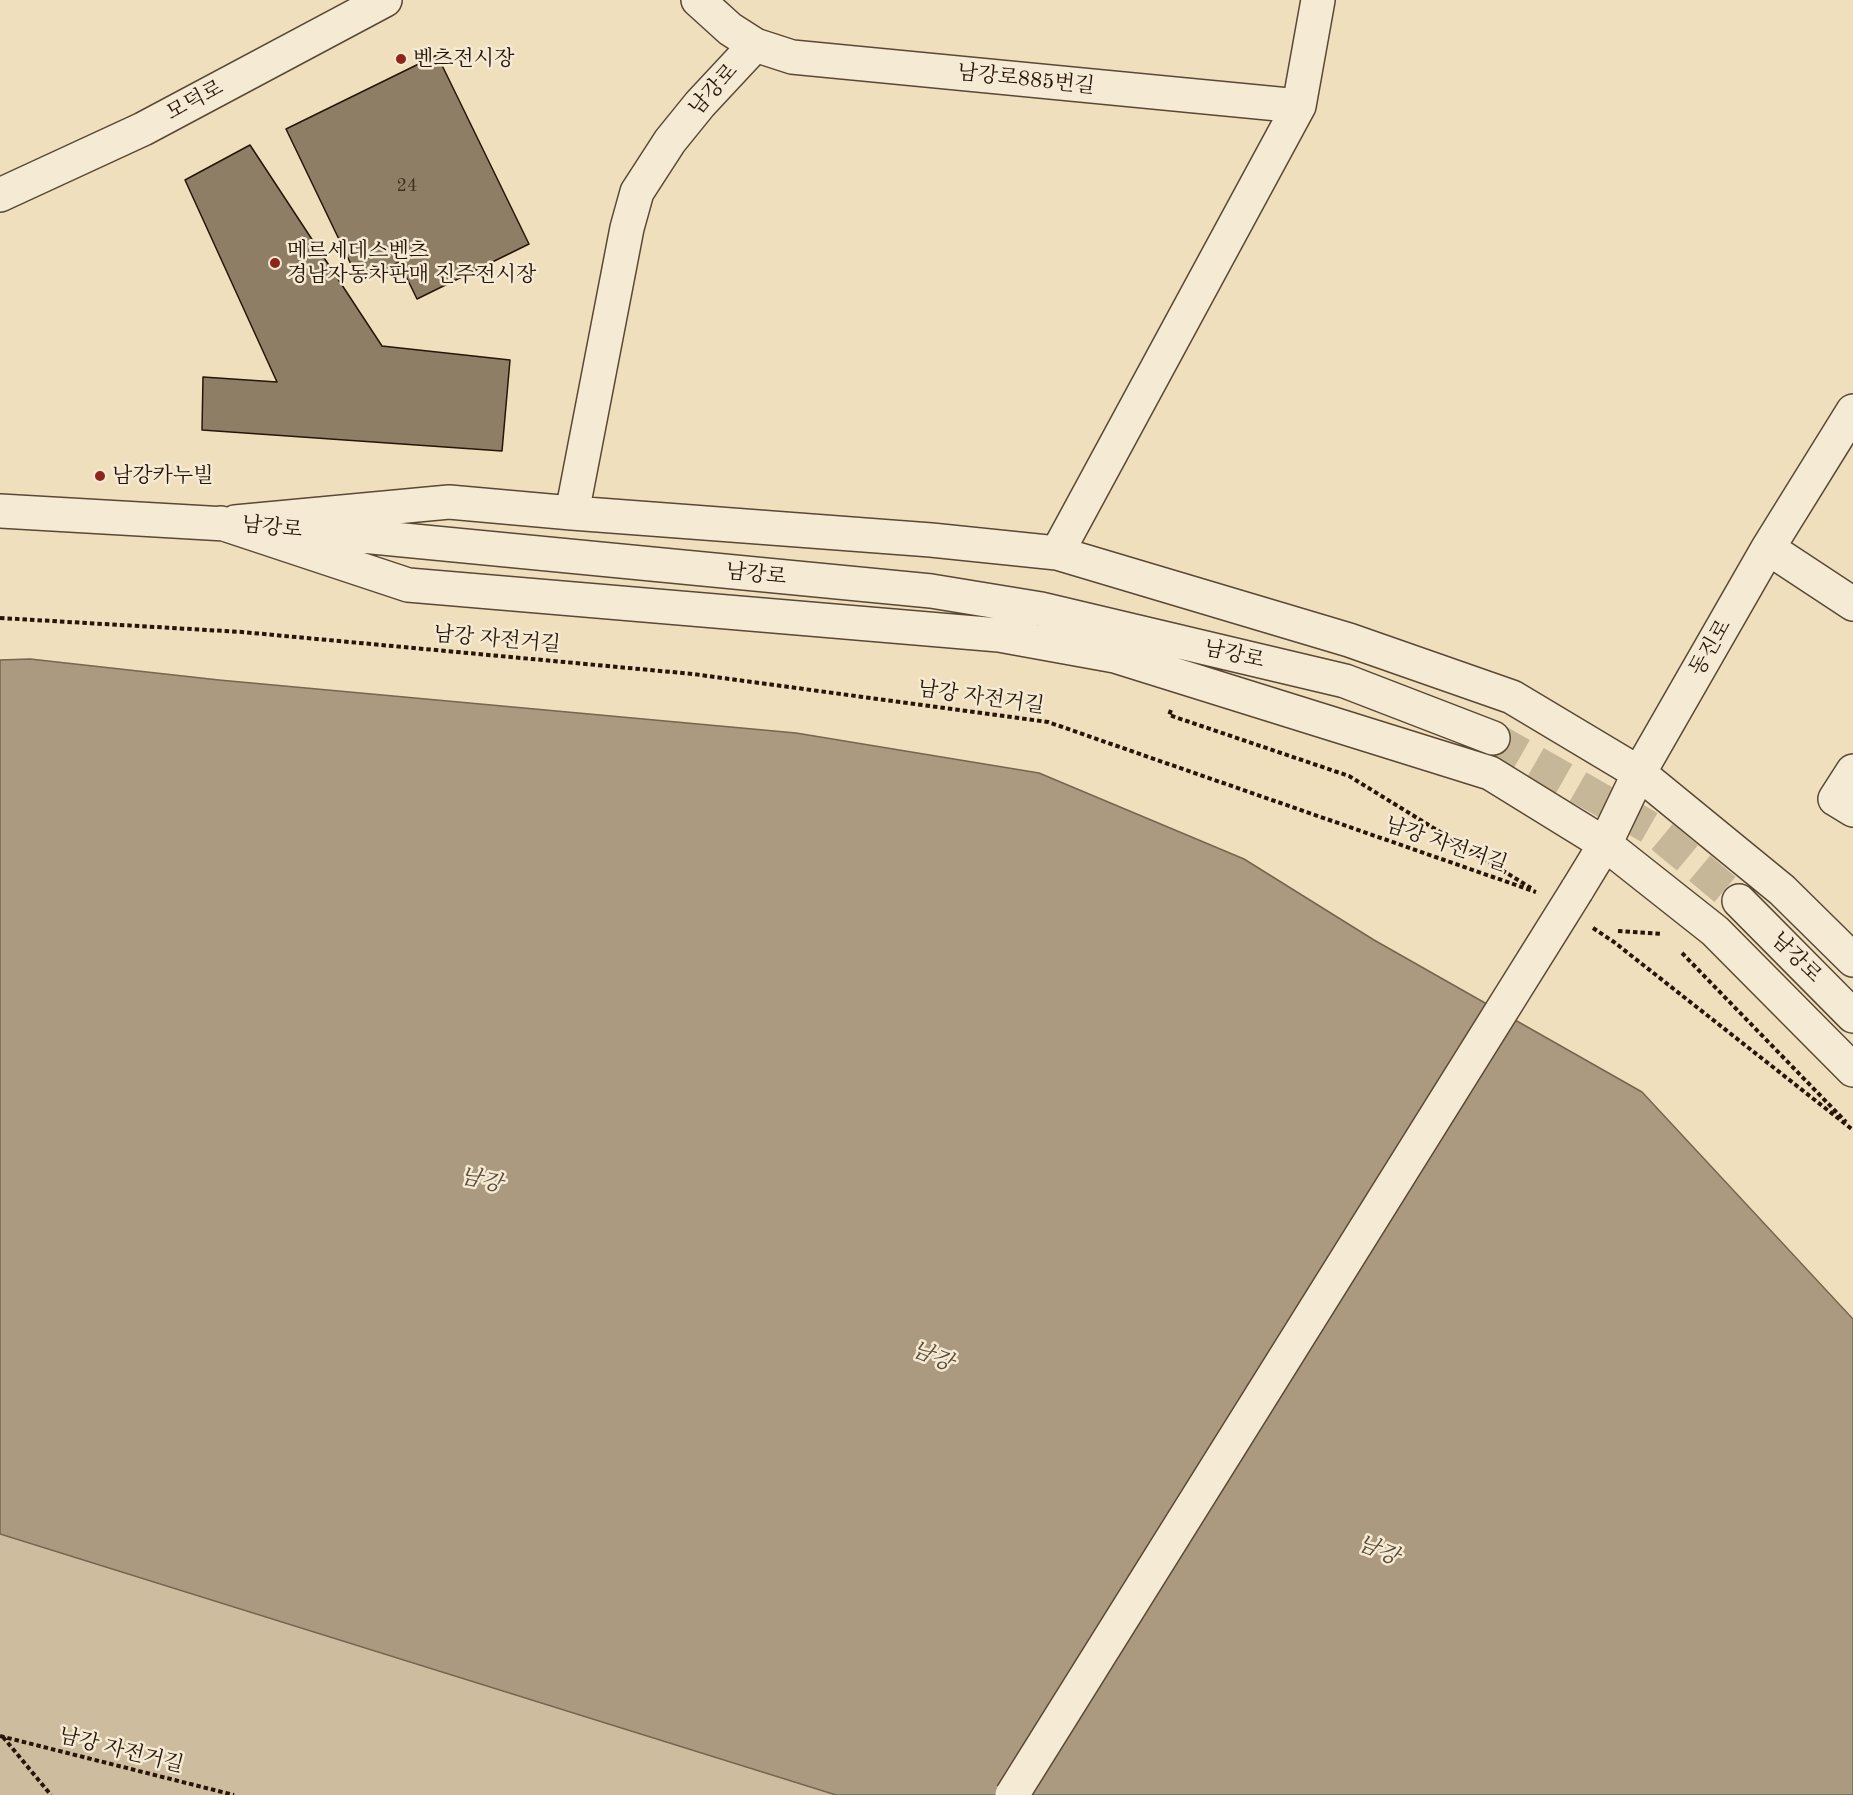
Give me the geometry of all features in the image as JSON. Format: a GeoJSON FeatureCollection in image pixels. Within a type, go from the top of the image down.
{"type":"FeatureCollection","features":[{"type":"Feature","properties":{"kind":"street","name":"모덕로"},"geometry":{"type":"LineString","coordinates":[[0,195],[143,129],[385,0]]}},
{"type":"Feature","properties":{"kind":"street"},"geometry":{"type":"LineString","coordinates":[[698,0],[730,29],[755,45]]}},
{"type":"Feature","properties":{"kind":"street"},"geometry":{"type":"LineString","coordinates":[[1057,553],[1299,106],[1318,0]]}},
{"type":"Feature","properties":{"kind":"street","name":"남강로885번길"},"geometry":{"type":"LineString","coordinates":[[755,45],[792,57],[1299,106]]}},
{"type":"Feature","properties":{"kind":"street","name":"남강로"},"geometry":{"type":"LineString","coordinates":[[572,513],[627,228],[637,192],[678,132],[755,45]]}},
{"type":"Feature","properties":{"kind":"street","name":"동진로"},"geometry":{"type":"LineString","coordinates":[[1012,1795],[1605,844],[1639,773],[1768,548],[1853,411]]}},
{"type":"Feature","properties":{"kind":"street"},"geometry":{"type":"LineString","coordinates":[[221,523],[449,502],[931,540],[1057,553],[1349,640],[1512,697],[1639,773],[1782,890],[1853,960]]}},
{"type":"Feature","properties":{"kind":"street","name":"남강로"},"geometry":{"type":"LineString","coordinates":[[0,511],[221,523],[953,594],[1041,609],[1345,681],[1493,738]]}},
{"type":"Feature","properties":{"kind":"street"},"geometry":{"type":"LineString","coordinates":[[221,523],[408,585],[999,635],[1115,656],[1490,773],[1605,844],[1715,931],[1853,1070]]}},
{"type":"Feature","properties":{"kind":"street"},"geometry":{"type":"LineString","coordinates":[[1768,548],[1853,604]]}},
{"type":"Feature","properties":{"kind":"street"},"geometry":{"type":"LineString","coordinates":[[1853,771],[1835,799],[1853,810]]}},
{"type":"Feature","properties":{"kind":"street","name":"남강로"},"geometry":{"type":"LineString","coordinates":[[1739,901],[1853,1016]]}},
{"type":"Feature","properties":{"kind":"path","name":"남강 자전거길"},"geometry":{"type":"LineString","coordinates":[[0,618],[242,632],[681,673],[1048,722],[1540,893],[1349,776],[1169,715],[1172,707]]}},
{"type":"Feature","properties":{"kind":"path"},"geometry":{"type":"LineString","coordinates":[[1586,924],[1614,942],[1853,1129]]}},
{"type":"Feature","properties":{"kind":"path"},"geometry":{"type":"LineString","coordinates":[[1618,931],[1664,934]]}},
{"type":"Feature","properties":{"kind":"path"},"geometry":{"type":"LineString","coordinates":[[1681,951],[1853,1129]]}},
{"type":"Feature","properties":{"kind":"path","name":"남강 자전거길"},"geometry":{"type":"LineString","coordinates":[[1,1737],[234,1795]]}},
{"type":"Feature","properties":{"kind":"path"},"geometry":{"type":"LineString","coordinates":[[1,1737],[51,1795]]}},
{"type":"Feature","properties":{"kind":"shaded area"},"geometry":{"type":"Polygon","coordinates":[[[0,1534],[836,1795],[0,1795],[0,1534]]]}},
{"type":"Feature","properties":{"kind":"water","name":"남강"},"geometry":{"type":"Polygon","coordinates":[[[30,659],[219,680],[796,733],[1039,773],[1244,859],[1374,940],[1642,1092],[1853,1319],[1853,1795],[836,1795],[0,1534],[0,660],[30,659]]]}},
{"type":"Feature","properties":{"kind":"building"},"geometry":{"type":"Polygon","coordinates":[[[437,55],[529,244],[417,299],[399,262],[359,281],[286,129],[437,55]]]}},
{"type":"Feature","properties":{"kind":"building","name":"메르세데스벤츠 경남자동차판매 진주전시장"},"geometry":{"type":"Polygon","coordinates":[[[250,145],[382,346],[510,360],[502,451],[202,430],[203,377],[277,382],[185,180],[250,145]]]}},
{"type":"Feature","properties":{"kind":"tunnel"},"geometry":{"type":"LineString","coordinates":[[1493,738],[1654,830],[1739,901]]}},
{"type":"Feature","properties":{"kind":"place","name":"벤츠전시장"},"geometry":{"type":"Point","coordinates":[401,59]}},
{"type":"Feature","properties":{"kind":"place","name":"메르세데스벤츠 경남자동차판매 진주전시장"},"geometry":{"type":"Point","coordinates":[275,263]}},
{"type":"Feature","properties":{"kind":"place","name":"남강카누빌"},"geometry":{"type":"Point","coordinates":[100,476]}}]}
